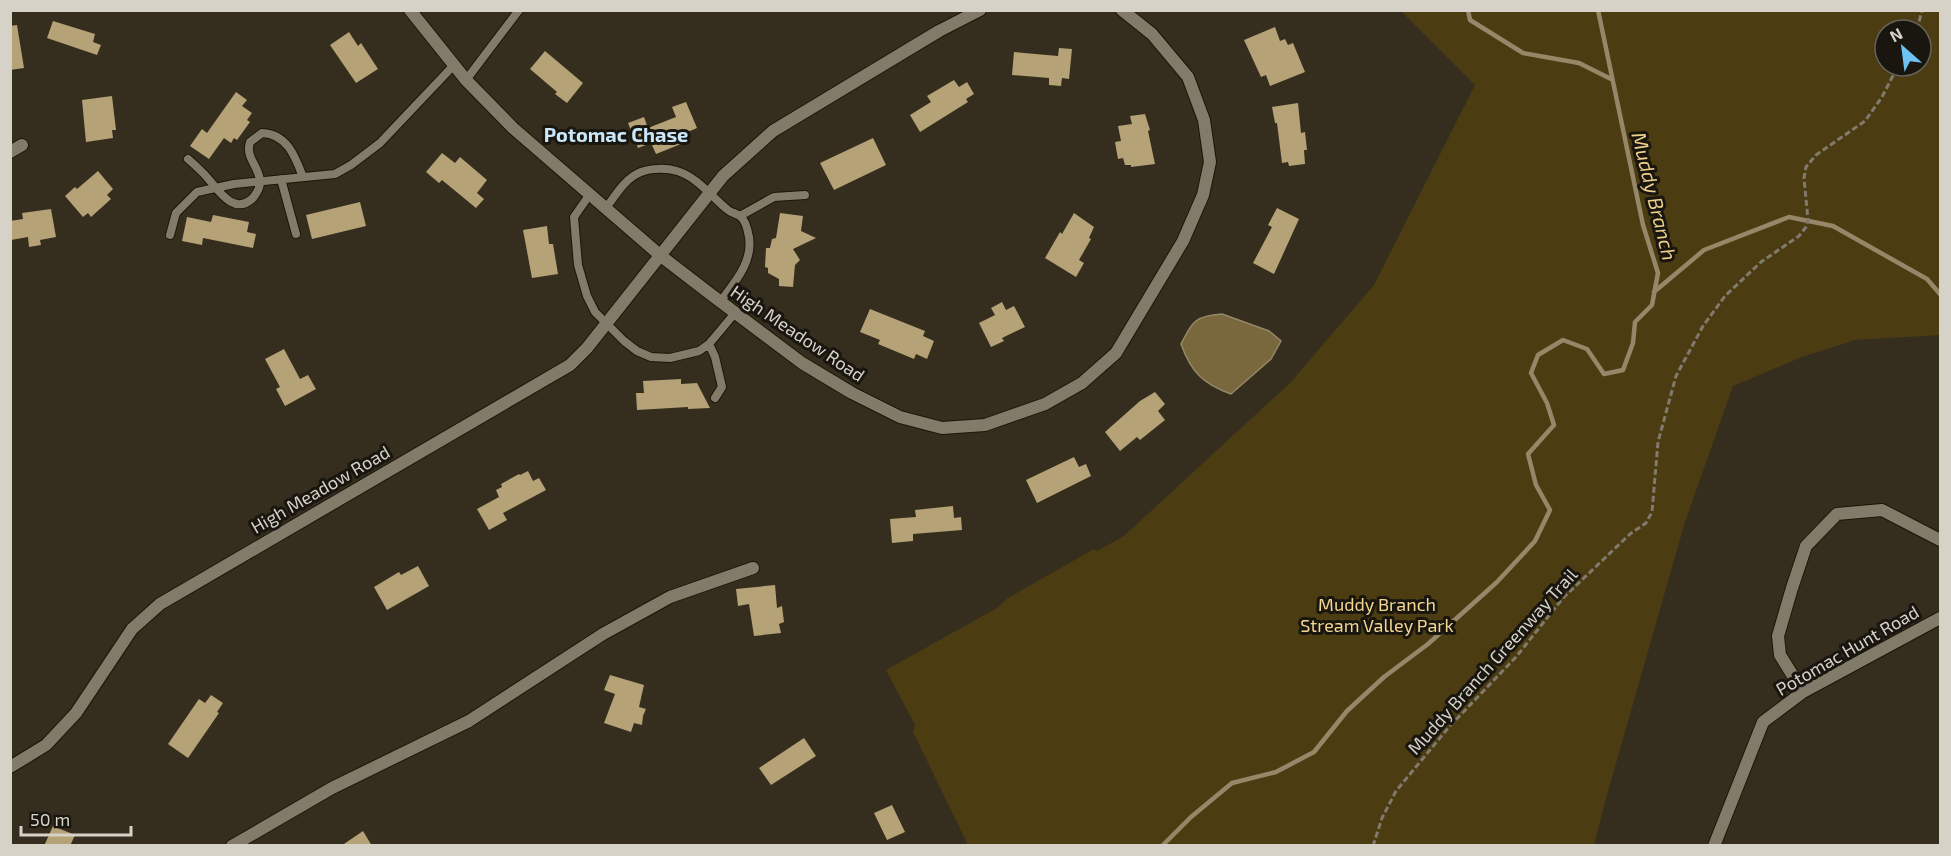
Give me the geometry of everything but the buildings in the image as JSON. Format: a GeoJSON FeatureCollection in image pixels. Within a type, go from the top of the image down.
{"type":"FeatureCollection","features":[{"type":"Feature","properties":{"kind":"street"},"geometry":{"type":"LineString","coordinates":[[410,10],[466,80],[513,128],[661,256]]}},
{"type":"Feature","properties":{"kind":"street","name":"High Meadow Road"},"geometry":{"type":"LineString","coordinates":[[10,767],[46,746],[76,714],[132,629],[159,604],[570,365],[606,325],[723,176],[773,130],[939,31],[980,10]]}},
{"type":"Feature","properties":{"kind":"street","name":"High Meadow Road"},"geometry":{"type":"LineString","coordinates":[[661,256],[802,363],[852,393],[900,417],[942,428],[985,425],[1046,404],[1082,383],[1116,353],[1184,241],[1203,195],[1210,162],[1204,120],[1188,77],[1152,34],[1122,10]]}},
{"type":"Feature","properties":{"kind":"street"},"geometry":{"type":"LineString","coordinates":[[10,152],[22,145]]}},
{"type":"Feature","properties":{"kind":"street"},"geometry":{"type":"LineString","coordinates":[[1803,692],[1780,655],[1778,636],[1806,546],[1838,514],[1882,510],[1941,540]]}},
{"type":"Feature","properties":{"kind":"street"},"geometry":{"type":"LineString","coordinates":[[232,846],[332,788],[469,721],[603,634],[670,597],[753,568]]}},
{"type":"Feature","properties":{"kind":"street","name":"Potomac Hunt Road"},"geometry":{"type":"LineString","coordinates":[[1714,846],[1763,722],[1803,692],[1941,618]]}},
{"type":"Feature","properties":{"kind":"lane"},"geometry":{"type":"LineString","coordinates":[[466,80],[519,10]]}},
{"type":"Feature","properties":{"kind":"lane"},"geometry":{"type":"LineString","coordinates":[[170,235],[176,213],[198,192],[215,187],[335,174],[368,154],[454,66]]}},
{"type":"Feature","properties":{"kind":"lane"},"geometry":{"type":"LineString","coordinates":[[188,159],[226,200],[234,204],[245,203],[259,189],[261,181],[249,156],[248,147],[250,142],[261,133],[278,136],[287,145],[303,177]]}},
{"type":"Feature","properties":{"kind":"lane"},"geometry":{"type":"LineString","coordinates":[[606,208],[629,179],[641,172],[679,171],[692,178],[730,212],[740,216],[746,225],[749,237],[749,254],[742,273],[720,302]]}},
{"type":"Feature","properties":{"kind":"lane"},"geometry":{"type":"LineString","coordinates":[[281,179],[296,234]]}},
{"type":"Feature","properties":{"kind":"lane"},"geometry":{"type":"LineString","coordinates":[[590,194],[574,217],[578,266],[595,312],[606,325],[637,351],[651,357],[670,358],[699,351],[709,344],[735,313]]}},
{"type":"Feature","properties":{"kind":"lane"},"geometry":{"type":"LineString","coordinates":[[740,216],[774,197],[805,195]]}},
{"type":"Feature","properties":{"kind":"lane"},"geometry":{"type":"LineString","coordinates":[[709,344],[715,357],[722,387],[715,398]]}},
{"type":"Feature","properties":{"kind":"path","name":"Muddy Branch Greenway Trail"},"geometry":{"type":"LineString","coordinates":[[1373,846],[1382,818],[1396,791],[1449,727],[1516,657],[1563,598],[1630,534],[1646,523],[1653,512],[1658,442],[1676,376],[1703,326],[1725,296],[1761,262],[1799,236],[1806,227],[1808,220],[1804,178],[1806,167],[1816,155],[1865,121],[1892,78]]}},
{"type":"Feature","properties":{"kind":"green space","name":"Muddy Branch Stream Valley Park"},"geometry":{"type":"Polygon","coordinates":[[[1401,11],[1940,11],[1940,335],[1855,340],[1802,357],[1733,386],[1685,522],[1594,845],[968,845],[913,732],[915,725],[886,670],[997,608],[1008,598],[1094,549],[1097,551],[1124,536],[1290,383],[1374,285],[1475,85],[1401,11]]]}},
{"type":"Feature","properties":{"kind":"shaded area"},"geometry":{"type":"Polygon","coordinates":[[[1222,314],[1269,331],[1281,341],[1271,359],[1231,394],[1213,386],[1199,376],[1189,362],[1181,344],[1192,325],[1200,318],[1222,314]]]}},
{"type":"Feature","properties":{"kind":"waterway"},"geometry":{"type":"LineString","coordinates":[[1468,10],[1470,20],[1523,53],[1579,63],[1611,79]]}},
{"type":"Feature","properties":{"kind":"waterway","name":"Muddy Branch"},"geometry":{"type":"LineString","coordinates":[[1162,846],[1191,817],[1232,783],[1276,772],[1314,752],[1347,711],[1384,677],[1428,644],[1497,582],[1535,541],[1550,510],[1536,485],[1528,454],[1554,425],[1547,403],[1531,373],[1538,355],[1563,340],[1587,349],[1604,374],[1623,370],[1633,343],[1635,322],[1652,305],[1658,273],[1643,225],[1598,10]]}},
{"type":"Feature","properties":{"kind":"waterway"},"geometry":{"type":"LineString","coordinates":[[1654,292],[1704,250],[1789,217],[1833,226],[1927,279],[1940,294]]}},
{"type":"Feature","properties":{"kind":"district","name":"Potomac Chase"},"geometry":{"type":"Point","coordinates":[616,134]}}]}
